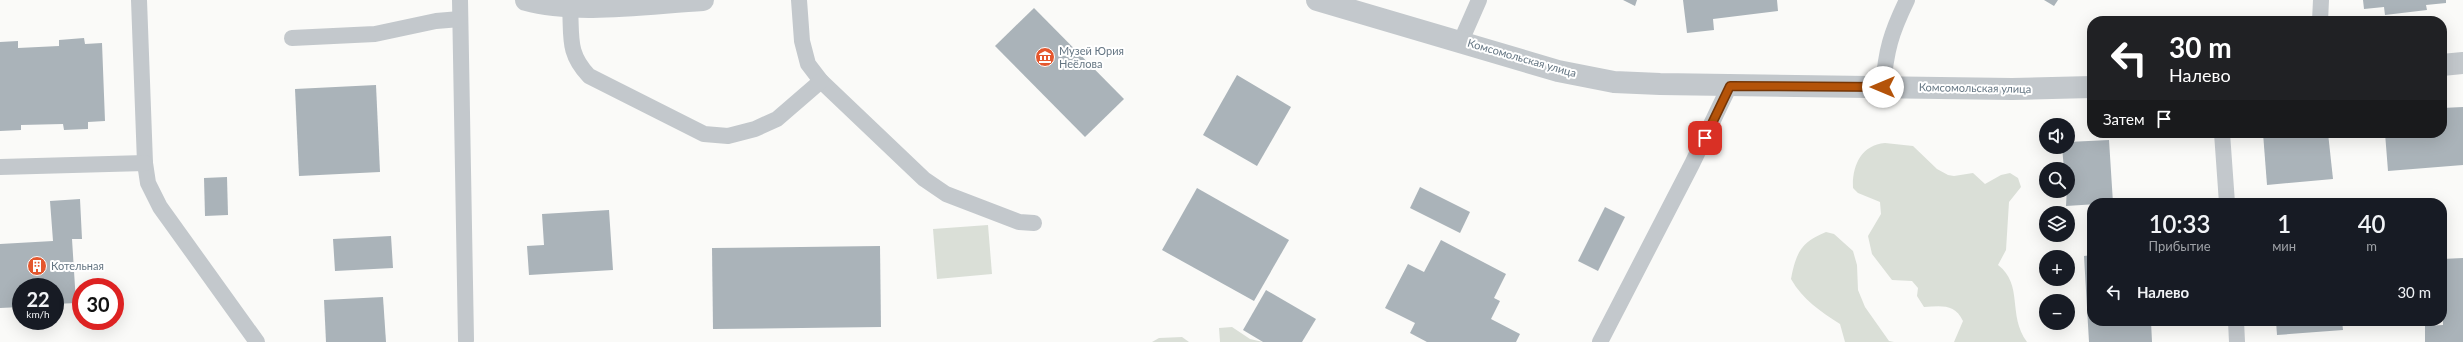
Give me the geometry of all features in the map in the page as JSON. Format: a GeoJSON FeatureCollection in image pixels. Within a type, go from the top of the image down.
{"type":"FeatureCollection","features":[{"type":"Feature","properties":{"kind":"street"},"geometry":{"type":"LineString","coordinates":[[526,0],[543,5],[570,7],[703,0]]}},
{"type":"Feature","properties":{"kind":"street","name":"Комсомольская улица"},"geometry":{"type":"LineString","coordinates":[[1317,0],[1461,41],[1558,71],[1614,82],[1730,86],[2012,89],[2087,87]]}},
{"type":"Feature","properties":{"kind":"street"},"geometry":{"type":"LineString","coordinates":[[2447,65],[2463,64]]}},
{"type":"Feature","properties":{"kind":"lane"},"geometry":{"type":"LineString","coordinates":[[139,0],[145,163],[148,183],[160,207],[257,342]]}},
{"type":"Feature","properties":{"kind":"lane"},"geometry":{"type":"LineString","coordinates":[[460,0],[466,340]]}},
{"type":"Feature","properties":{"kind":"lane"},"geometry":{"type":"LineString","coordinates":[[799,0],[802,41],[808,64],[821,81],[924,179],[946,194],[1019,222],[1034,223]]}},
{"type":"Feature","properties":{"kind":"lane"},"geometry":{"type":"LineString","coordinates":[[1461,41],[1479,0]]}},
{"type":"Feature","properties":{"kind":"lane"},"geometry":{"type":"LineString","coordinates":[[1883,87],[1885,54],[1894,28],[1907,0]]}},
{"type":"Feature","properties":{"kind":"lane"},"geometry":{"type":"LineString","coordinates":[[2320,16],[2321,0]]}},
{"type":"Feature","properties":{"kind":"lane"},"geometry":{"type":"LineString","coordinates":[[570,7],[573,50],[577,63],[589,76],[704,134],[728,136],[756,129],[777,119],[821,81]]}},
{"type":"Feature","properties":{"kind":"lane"},"geometry":{"type":"LineString","coordinates":[[292,38],[375,34],[436,21],[460,19]]}},
{"type":"Feature","properties":{"kind":"lane"},"geometry":{"type":"LineString","coordinates":[[1600,342],[1692,164],[1730,86]]}},
{"type":"Feature","properties":{"kind":"lane"},"geometry":{"type":"LineString","coordinates":[[2222,138],[2227,198]]}},
{"type":"Feature","properties":{"kind":"lane"},"geometry":{"type":"LineString","coordinates":[[0,167],[145,163]]}},
{"type":"Feature","properties":{"kind":"lane"},"geometry":{"type":"LineString","coordinates":[[2236,326],[2237,342]]}},
{"type":"Feature","properties":{"kind":"shaded area"},"geometry":{"type":"Polygon","coordinates":[[[1885,143],[1913,146],[1937,169],[1948,175],[1954,176],[1973,173],[1985,184],[2001,175],[2010,173],[2018,178],[2021,187],[2009,202],[2006,250],[1998,265],[2006,273],[2011,282],[2018,321],[2021,332],[2027,342],[1954,342],[1963,321],[1960,315],[1951,308],[1941,306],[1924,307],[1917,296],[1918,288],[1912,281],[1892,280],[1872,254],[1868,236],[1881,214],[1880,202],[1858,193],[1853,188],[1853,180],[1856,165],[1864,152],[1877,145],[1885,143]]]}},
{"type":"Feature","properties":{"kind":"shaded area"},"geometry":{"type":"Polygon","coordinates":[[[988,225],[992,274],[937,279],[933,229],[988,225]]]}},
{"type":"Feature","properties":{"kind":"shaded area"},"geometry":{"type":"Polygon","coordinates":[[[1826,232],[1834,234],[1853,251],[1857,265],[1858,290],[1865,307],[1889,341],[1894,342],[1845,342],[1840,324],[1819,310],[1807,299],[1791,279],[1795,262],[1805,244],[1826,232]]]}},
{"type":"Feature","properties":{"kind":"shaded area"},"geometry":{"type":"Polygon","coordinates":[[[1232,327],[1250,339],[1263,342],[1220,342],[1219,328],[1232,327]]]}},
{"type":"Feature","properties":{"kind":"shaded area"},"geometry":{"type":"Polygon","coordinates":[[[1182,337],[1189,342],[1152,342],[1159,338],[1182,337]]]}},
{"type":"Feature","properties":{"kind":"building"},"geometry":{"type":"Polygon","coordinates":[[[1623,0],[1637,0],[1635,6],[1623,0]]]}},
{"type":"Feature","properties":{"kind":"building"},"geometry":{"type":"Polygon","coordinates":[[[1683,0],[1777,0],[1778,11],[1713,19],[1714,30],[1687,33],[1683,0]]]}},
{"type":"Feature","properties":{"kind":"building"},"geometry":{"type":"Polygon","coordinates":[[[2044,0],[2058,0],[2054,6],[2044,0]]]}},
{"type":"Feature","properties":{"kind":"building"},"geometry":{"type":"Polygon","coordinates":[[[2363,0],[2446,0],[2446,3],[2426,5],[2427,10],[2385,15],[2384,7],[2364,9],[2363,0]]]}},
{"type":"Feature","properties":{"kind":"building"},"geometry":{"type":"Polygon","coordinates":[[[1034,8],[1124,99],[1085,137],[995,46],[1034,8]]]}},
{"type":"Feature","properties":{"kind":"building"},"geometry":{"type":"Polygon","coordinates":[[[84,38],[85,44],[102,43],[105,121],[88,122],[88,129],[64,130],[63,124],[21,125],[21,130],[0,131],[0,42],[18,41],[18,48],[59,46],[59,40],[84,38]]]}},
{"type":"Feature","properties":{"kind":"building"},"geometry":{"type":"Polygon","coordinates":[[[1237,75],[1291,107],[1257,166],[1203,135],[1237,75]]]}},
{"type":"Feature","properties":{"kind":"building"},"geometry":{"type":"Polygon","coordinates":[[[376,85],[380,172],[299,176],[295,89],[376,85]]]}},
{"type":"Feature","properties":{"kind":"building"},"geometry":{"type":"Polygon","coordinates":[[[2463,107],[2463,165],[2388,171],[2385,138],[2447,138],[2447,108],[2463,107]]]}},
{"type":"Feature","properties":{"kind":"building"},"geometry":{"type":"Polygon","coordinates":[[[2263,138],[2329,138],[2333,179],[2267,185],[2263,138]]]}},
{"type":"Feature","properties":{"kind":"building"},"geometry":{"type":"Polygon","coordinates":[[[2109,140],[2113,198],[2087,198],[2087,205],[2066,206],[2066,198],[2075,198],[2075,162],[2063,162],[2063,154],[2075,154],[2075,142],[2109,140]]]}},
{"type":"Feature","properties":{"kind":"building"},"geometry":{"type":"Polygon","coordinates":[[[227,177],[228,215],[205,216],[204,178],[227,177]]]}},
{"type":"Feature","properties":{"kind":"building"},"geometry":{"type":"Polygon","coordinates":[[[1420,187],[1470,212],[1460,233],[1410,208],[1420,187]]]}},
{"type":"Feature","properties":{"kind":"building"},"geometry":{"type":"Polygon","coordinates":[[[1197,188],[1289,240],[1254,301],[1162,250],[1197,188]]]}},
{"type":"Feature","properties":{"kind":"building","name":"Котельная"},"geometry":{"type":"Polygon","coordinates":[[[80,199],[82,239],[72,239],[74,278],[72,278],[72,303],[64,304],[64,278],[12,278],[12,307],[0,308],[0,244],[53,241],[50,201],[80,199]]]}},
{"type":"Feature","properties":{"kind":"building"},"geometry":{"type":"Polygon","coordinates":[[[1605,207],[1625,217],[1598,271],[1578,261],[1605,207]]]}},
{"type":"Feature","properties":{"kind":"building"},"geometry":{"type":"Polygon","coordinates":[[[609,210],[613,270],[529,275],[527,246],[544,245],[542,214],[609,210]]]}},
{"type":"Feature","properties":{"kind":"building"},"geometry":{"type":"Polygon","coordinates":[[[391,236],[393,268],[335,271],[333,239],[391,236]]]}},
{"type":"Feature","properties":{"kind":"building"},"geometry":{"type":"Polygon","coordinates":[[[1441,240],[1506,274],[1494,298],[1500,301],[1491,319],[1520,334],[1516,342],[1427,342],[1410,333],[1415,323],[1385,308],[1408,264],[1424,272],[1441,240]]]}},
{"type":"Feature","properties":{"kind":"building"},"geometry":{"type":"Polygon","coordinates":[[[880,246],[881,327],[713,329],[712,248],[880,246]]]}},
{"type":"Feature","properties":{"kind":"building"},"geometry":{"type":"Polygon","coordinates":[[[2084,256],[2087,256],[2087,308],[2084,256]]]}},
{"type":"Feature","properties":{"kind":"building"},"geometry":{"type":"Polygon","coordinates":[[[2463,258],[2463,342],[2425,342],[2425,326],[2447,326],[2447,259],[2463,258]]]}},
{"type":"Feature","properties":{"kind":"building"},"geometry":{"type":"Polygon","coordinates":[[[1266,290],[1316,319],[1302,342],[1263,342],[1243,330],[1266,290]]]}},
{"type":"Feature","properties":{"kind":"building"},"geometry":{"type":"Polygon","coordinates":[[[383,297],[386,342],[326,342],[324,300],[383,297]]]}},
{"type":"Feature","properties":{"kind":"building"},"geometry":{"type":"Polygon","coordinates":[[[2088,326],[2151,326],[2152,342],[2089,342],[2088,326]]]}},
{"type":"Feature","properties":{"kind":"building"},"geometry":{"type":"Polygon","coordinates":[[[2276,326],[2343,326],[2343,330],[2277,335],[2276,326]]]}},
{"type":"Feature","properties":{"kind":"place","name":"Музей Юрия Неёлова"},"geometry":{"type":"Point","coordinates":[1045,57]}},
{"type":"Feature","properties":{"kind":"place","name":"Котельная"},"geometry":{"type":"Point","coordinates":[37,266]}},
{"type":"Feature","properties":{"kind":"route"},"geometry":{"type":"LineString","coordinates":[[1705,138],[1730,86],[1883,87]]}}]}
